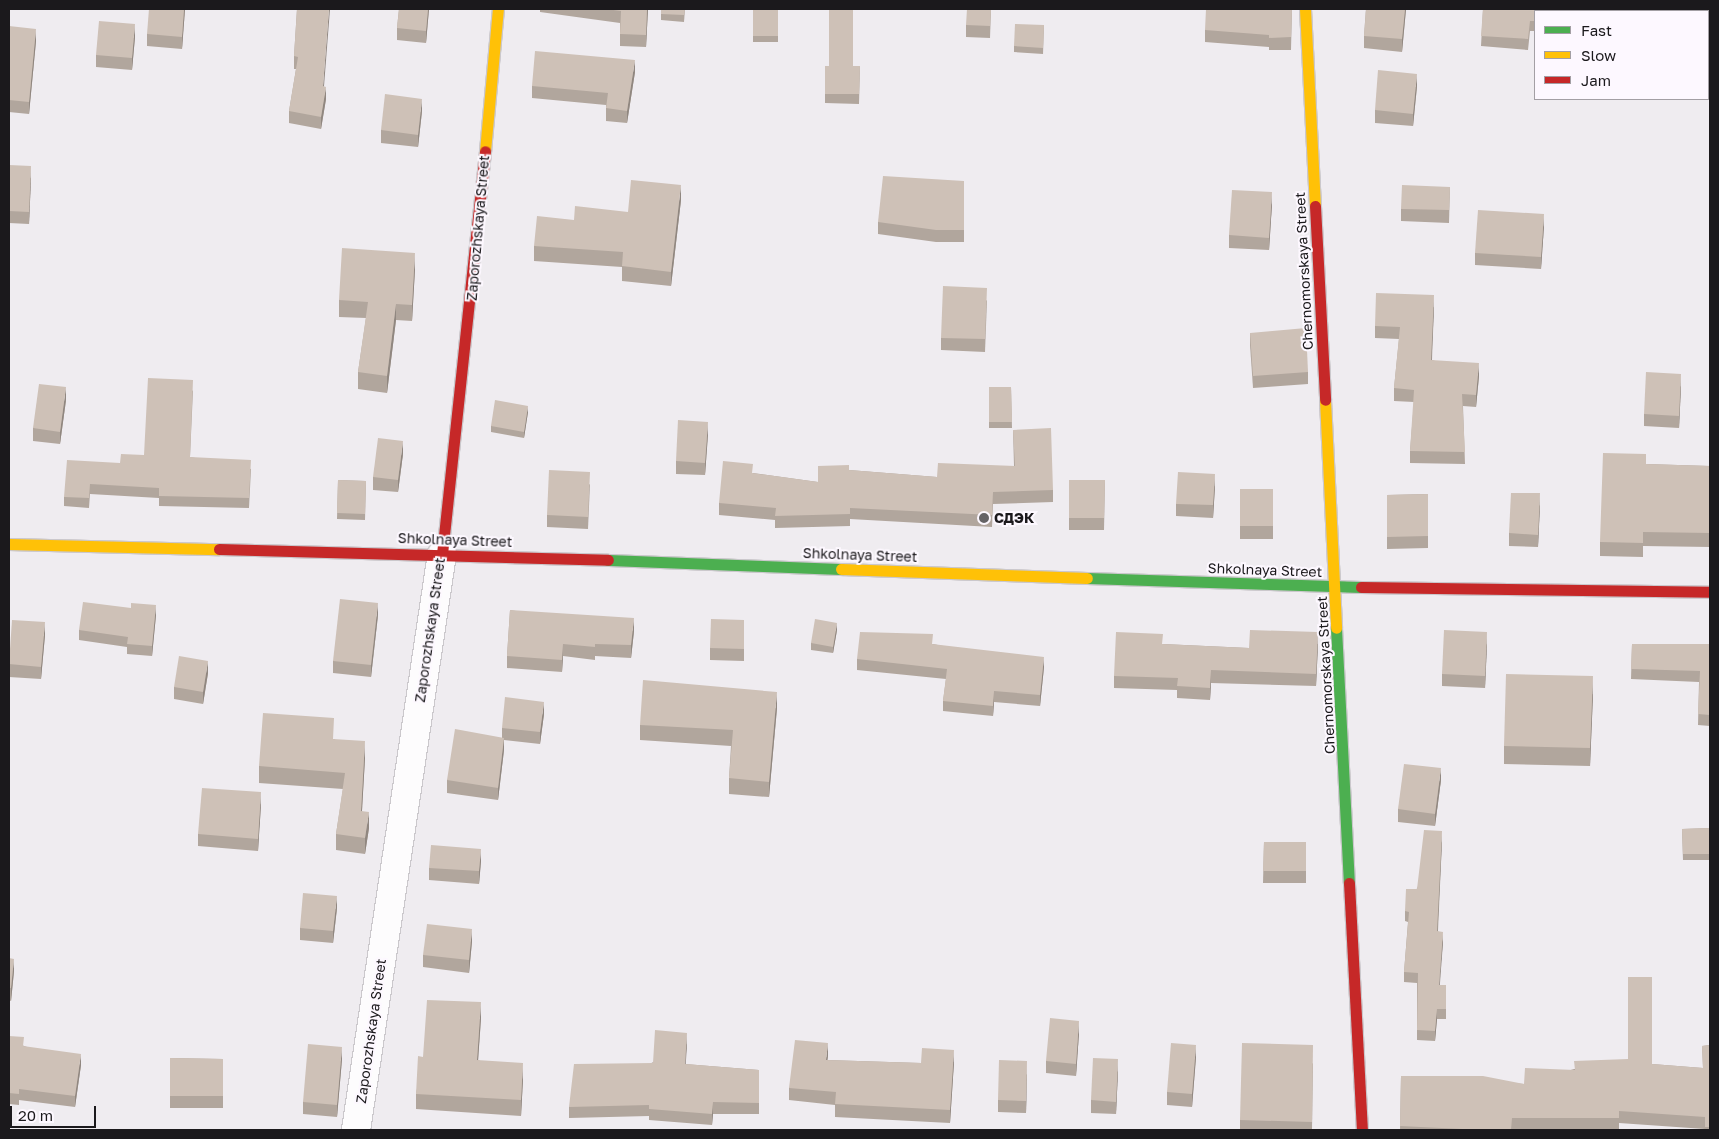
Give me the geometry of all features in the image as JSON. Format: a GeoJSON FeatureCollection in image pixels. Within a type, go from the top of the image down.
{"type":"FeatureCollection","features":[{"type":"Feature","properties":{"kind":"street","name":"Zaporozhskaya Street"},"geometry":{"type":"LineString","coordinates":[[356,1130],[442,554],[474,279],[498,9]]}},
{"type":"Feature","properties":{"kind":"street","name":"Chernomorskaya Street"},"geometry":{"type":"LineString","coordinates":[[1305,9],[1337,587],[1362,1130]]}},
{"type":"Feature","properties":{"kind":"street","name":"Shkolnaya Street"},"geometry":{"type":"LineString","coordinates":[[9,544],[442,554],[1337,587],[1710,592]]}},
{"type":"Feature","properties":{"kind":"building"},"geometry":{"type":"Polygon","coordinates":[[[149,9],[184,9],[182,37],[147,34],[149,9]]]}},
{"type":"Feature","properties":{"kind":"building"},"geometry":{"type":"Polygon","coordinates":[[[297,9],[329,9],[323,86],[326,87],[321,117],[289,111],[298,57],[294,56],[297,9]]]}},
{"type":"Feature","properties":{"kind":"building"},"geometry":{"type":"Polygon","coordinates":[[[399,9],[428,9],[426,31],[397,28],[399,9]]]}},
{"type":"Feature","properties":{"kind":"building"},"geometry":{"type":"Polygon","coordinates":[[[606,9],[647,9],[646,35],[620,34],[621,11],[606,9]]]}},
{"type":"Feature","properties":{"kind":"building"},"geometry":{"type":"Polygon","coordinates":[[[661,9],[685,9],[684,15],[661,14],[661,9]]]}},
{"type":"Feature","properties":{"kind":"building"},"geometry":{"type":"Polygon","coordinates":[[[753,9],[778,9],[778,36],[753,36],[753,9]]]}},
{"type":"Feature","properties":{"kind":"building"},"geometry":{"type":"Polygon","coordinates":[[[829,9],[853,9],[853,66],[860,66],[859,94],[825,94],[825,66],[829,66],[829,9]]]}},
{"type":"Feature","properties":{"kind":"building"},"geometry":{"type":"Polygon","coordinates":[[[967,9],[991,9],[990,26],[966,25],[967,9]]]}},
{"type":"Feature","properties":{"kind":"building"},"geometry":{"type":"Polygon","coordinates":[[[1206,9],[1292,9],[1291,37],[1269,38],[1269,35],[1205,30],[1206,9]]]}},
{"type":"Feature","properties":{"kind":"building"},"geometry":{"type":"Polygon","coordinates":[[[1366,9],[1405,9],[1402,39],[1364,36],[1366,9]]]}},
{"type":"Feature","properties":{"kind":"building"},"geometry":{"type":"Polygon","coordinates":[[[1483,9],[1701,9],[1534,10],[1534,21],[1530,21],[1528,39],[1481,36],[1483,9]]]}},
{"type":"Feature","properties":{"kind":"building"},"geometry":{"type":"Polygon","coordinates":[[[99,21],[135,24],[132,58],[96,55],[99,21]]]}},
{"type":"Feature","properties":{"kind":"building"},"geometry":{"type":"Polygon","coordinates":[[[1015,24],[1044,25],[1043,48],[1014,46],[1015,24]]]}},
{"type":"Feature","properties":{"kind":"building"},"geometry":{"type":"Polygon","coordinates":[[[9,26],[36,29],[29,102],[9,100],[9,26]]]}},
{"type":"Feature","properties":{"kind":"building"},"geometry":{"type":"Polygon","coordinates":[[[535,51],[635,60],[627,111],[606,108],[608,93],[532,86],[535,51]]]}},
{"type":"Feature","properties":{"kind":"building"},"geometry":{"type":"Polygon","coordinates":[[[1378,70],[1417,74],[1413,114],[1375,110],[1378,70]]]}},
{"type":"Feature","properties":{"kind":"building"},"geometry":{"type":"Polygon","coordinates":[[[385,94],[422,99],[418,135],[381,130],[385,94]]]}},
{"type":"Feature","properties":{"kind":"building"},"geometry":{"type":"Polygon","coordinates":[[[9,165],[31,166],[29,212],[9,211],[9,165]]]}},
{"type":"Feature","properties":{"kind":"building"},"geometry":{"type":"Polygon","coordinates":[[[883,176],[964,181],[964,230],[936,230],[878,222],[883,176]]]}},
{"type":"Feature","properties":{"kind":"building"},"geometry":{"type":"Polygon","coordinates":[[[631,180],[681,185],[671,272],[622,266],[623,252],[534,246],[537,216],[574,220],[575,206],[628,212],[631,180]]]}},
{"type":"Feature","properties":{"kind":"building"},"geometry":{"type":"Polygon","coordinates":[[[1402,185],[1450,187],[1449,210],[1401,209],[1402,185]]]}},
{"type":"Feature","properties":{"kind":"building"},"geometry":{"type":"Polygon","coordinates":[[[1232,190],[1272,192],[1269,238],[1229,235],[1232,190]]]}},
{"type":"Feature","properties":{"kind":"building"},"geometry":{"type":"Polygon","coordinates":[[[1478,210],[1544,214],[1541,257],[1475,253],[1478,210]]]}},
{"type":"Feature","properties":{"kind":"building"},"geometry":{"type":"Polygon","coordinates":[[[342,248],[415,253],[412,305],[396,304],[387,376],[358,372],[368,302],[339,300],[342,248]]]}},
{"type":"Feature","properties":{"kind":"building"},"geometry":{"type":"Polygon","coordinates":[[[943,286],[987,288],[985,339],[941,338],[943,286]]]}},
{"type":"Feature","properties":{"kind":"building"},"geometry":{"type":"Polygon","coordinates":[[[1376,293],[1434,295],[1431,360],[1479,363],[1476,395],[1462,394],[1465,452],[1410,451],[1414,390],[1394,388],[1400,327],[1375,326],[1376,293]]]}},
{"type":"Feature","properties":{"kind":"building"},"geometry":{"type":"Polygon","coordinates":[[[1306,328],[1308,372],[1253,376],[1250,333],[1306,328]]]}},
{"type":"Feature","properties":{"kind":"building"},"geometry":{"type":"Polygon","coordinates":[[[1646,372],[1681,374],[1679,416],[1644,414],[1646,372]]]}},
{"type":"Feature","properties":{"kind":"building"},"geometry":{"type":"Polygon","coordinates":[[[148,378],[193,380],[190,457],[251,460],[249,498],[159,496],[159,488],[90,484],[89,498],[64,497],[67,460],[120,463],[121,454],[144,455],[148,378]]]}},
{"type":"Feature","properties":{"kind":"building"},"geometry":{"type":"Polygon","coordinates":[[[39,384],[66,387],[60,432],[33,428],[39,384]]]}},
{"type":"Feature","properties":{"kind":"building"},"geometry":{"type":"Polygon","coordinates":[[[989,387],[1011,387],[1012,422],[989,422],[989,387]]]}},
{"type":"Feature","properties":{"kind":"building"},"geometry":{"type":"Polygon","coordinates":[[[495,400],[528,406],[524,432],[491,426],[495,400]]]}},
{"type":"Feature","properties":{"kind":"building"},"geometry":{"type":"Polygon","coordinates":[[[678,420],[708,422],[705,463],[676,461],[678,420]]]}},
{"type":"Feature","properties":{"kind":"building"},"geometry":{"type":"Polygon","coordinates":[[[1051,428],[1053,490],[993,492],[992,515],[850,508],[850,514],[775,516],[776,508],[719,503],[723,461],[753,464],[752,473],[818,482],[818,466],[849,465],[849,470],[937,477],[938,463],[1015,466],[1013,430],[1051,428]]]}},
{"type":"Feature","properties":{"kind":"building"},"geometry":{"type":"Polygon","coordinates":[[[378,438],[403,441],[398,480],[373,477],[378,438]]]}},
{"type":"Feature","properties":{"kind":"building"},"geometry":{"type":"Polygon","coordinates":[[[1603,453],[1646,454],[1646,464],[1710,466],[1710,533],[1643,532],[1643,543],[1600,542],[1603,453]]]}},
{"type":"Feature","properties":{"kind":"building"},"geometry":{"type":"Polygon","coordinates":[[[549,470],[590,472],[588,517],[547,515],[549,470]]]}},
{"type":"Feature","properties":{"kind":"building"},"geometry":{"type":"Polygon","coordinates":[[[1178,472],[1215,474],[1213,505],[1176,504],[1178,472]]]}},
{"type":"Feature","properties":{"kind":"building"},"geometry":{"type":"Polygon","coordinates":[[[338,480],[366,481],[365,514],[337,513],[338,480]]]}},
{"type":"Feature","properties":{"kind":"building"},"geometry":{"type":"Polygon","coordinates":[[[1069,480],[1105,480],[1104,518],[1069,518],[1069,480]]]}},
{"type":"Feature","properties":{"kind":"building"},"geometry":{"type":"Polygon","coordinates":[[[1240,489],[1273,489],[1273,526],[1240,526],[1240,489]]]}},
{"type":"Feature","properties":{"kind":"building"},"geometry":{"type":"Polygon","coordinates":[[[1511,493],[1540,493],[1538,535],[1509,533],[1511,493]]]}},
{"type":"Feature","properties":{"kind":"building"},"geometry":{"type":"Polygon","coordinates":[[[1428,494],[1428,536],[1387,537],[1387,495],[1428,494]]]}},
{"type":"Feature","properties":{"kind":"building"},"geometry":{"type":"Polygon","coordinates":[[[340,599],[378,603],[371,665],[333,661],[340,599]]]}},
{"type":"Feature","properties":{"kind":"building"},"geometry":{"type":"Polygon","coordinates":[[[83,602],[131,608],[131,603],[156,605],[152,646],[127,644],[128,637],[79,630],[83,602]]]}},
{"type":"Feature","properties":{"kind":"building"},"geometry":{"type":"Polygon","coordinates":[[[510,610],[634,618],[631,645],[595,644],[595,647],[563,644],[562,660],[507,656],[510,610]]]}},
{"type":"Feature","properties":{"kind":"building"},"geometry":{"type":"Polygon","coordinates":[[[711,619],[744,620],[744,649],[710,648],[711,619]]]}},
{"type":"Feature","properties":{"kind":"building"},"geometry":{"type":"Polygon","coordinates":[[[815,619],[837,623],[833,647],[811,643],[815,619]]]}},
{"type":"Feature","properties":{"kind":"building"},"geometry":{"type":"Polygon","coordinates":[[[12,620],[45,622],[41,667],[9,664],[12,620]]]}},
{"type":"Feature","properties":{"kind":"building"},"geometry":{"type":"Polygon","coordinates":[[[1250,630],[1318,632],[1316,674],[1211,670],[1210,688],[1177,686],[1178,678],[1114,676],[1116,632],[1163,634],[1162,644],[1249,648],[1250,630]]]}},
{"type":"Feature","properties":{"kind":"building"},"geometry":{"type":"Polygon","coordinates":[[[1444,630],[1487,632],[1485,676],[1442,674],[1444,630]]]}},
{"type":"Feature","properties":{"kind":"building"},"geometry":{"type":"Polygon","coordinates":[[[860,632],[933,634],[932,644],[1044,657],[1040,695],[994,691],[993,706],[943,701],[947,669],[857,659],[860,632]]]}},
{"type":"Feature","properties":{"kind":"building"},"geometry":{"type":"Polygon","coordinates":[[[1632,644],[1710,644],[1710,715],[1698,714],[1700,671],[1631,669],[1632,644]]]}},
{"type":"Feature","properties":{"kind":"building"},"geometry":{"type":"Polygon","coordinates":[[[179,656],[208,661],[203,692],[174,687],[179,656]]]}},
{"type":"Feature","properties":{"kind":"building"},"geometry":{"type":"Polygon","coordinates":[[[1506,674],[1593,676],[1590,748],[1504,746],[1506,674]]]}},
{"type":"Feature","properties":{"kind":"building"},"geometry":{"type":"Polygon","coordinates":[[[643,680],[777,692],[769,782],[729,778],[733,730],[640,725],[643,680]]]}},
{"type":"Feature","properties":{"kind":"building"},"geometry":{"type":"Polygon","coordinates":[[[505,697],[544,702],[540,732],[502,728],[505,697]]]}},
{"type":"Feature","properties":{"kind":"building"},"geometry":{"type":"Polygon","coordinates":[[[263,713],[334,718],[333,739],[365,741],[361,811],[369,812],[365,838],[336,834],[345,773],[259,766],[263,713]]]}},
{"type":"Feature","properties":{"kind":"building"},"geometry":{"type":"Polygon","coordinates":[[[455,729],[504,738],[498,788],[447,780],[455,729]]]}},
{"type":"Feature","properties":{"kind":"building"},"geometry":{"type":"Polygon","coordinates":[[[1404,764],[1441,768],[1435,814],[1398,809],[1404,764]]]}},
{"type":"Feature","properties":{"kind":"building"},"geometry":{"type":"Polygon","coordinates":[[[202,788],[261,792],[258,839],[198,834],[202,788]]]}},
{"type":"Feature","properties":{"kind":"building"},"geometry":{"type":"Polygon","coordinates":[[[1710,828],[1710,854],[1683,854],[1682,829],[1710,828]]]}},
{"type":"Feature","properties":{"kind":"building"},"geometry":{"type":"Polygon","coordinates":[[[1424,830],[1442,831],[1437,931],[1443,932],[1439,985],[1446,985],[1446,1009],[1437,1009],[1435,1031],[1417,1030],[1418,973],[1404,972],[1409,912],[1405,911],[1406,889],[1417,889],[1424,830]]]}},
{"type":"Feature","properties":{"kind":"building"},"geometry":{"type":"Polygon","coordinates":[[[1264,842],[1306,842],[1306,871],[1263,871],[1264,842]]]}},
{"type":"Feature","properties":{"kind":"building"},"geometry":{"type":"Polygon","coordinates":[[[431,845],[481,849],[479,871],[429,868],[431,845]]]}},
{"type":"Feature","properties":{"kind":"building"},"geometry":{"type":"Polygon","coordinates":[[[303,893],[337,896],[333,931],[300,928],[303,893]]]}},
{"type":"Feature","properties":{"kind":"building"},"geometry":{"type":"Polygon","coordinates":[[[427,924],[472,929],[469,960],[423,955],[427,924]]]}},
{"type":"Feature","properties":{"kind":"building"},"geometry":{"type":"Polygon","coordinates":[[[9,958],[14,959],[11,988],[9,988],[9,958]]]}},
{"type":"Feature","properties":{"kind":"building"},"geometry":{"type":"Polygon","coordinates":[[[1628,977],[1652,977],[1652,1064],[1703,1068],[1702,1046],[1710,1045],[1710,1127],[1705,1127],[1705,1117],[1619,1111],[1619,1118],[1512,1118],[1511,1130],[1400,1126],[1401,1076],[1483,1076],[1524,1084],[1525,1068],[1575,1070],[1574,1061],[1628,1059],[1628,977]]]}},
{"type":"Feature","properties":{"kind":"building"},"geometry":{"type":"Polygon","coordinates":[[[427,1000],[481,1002],[477,1060],[523,1063],[521,1100],[416,1094],[418,1056],[423,1057],[427,1000]]]}},
{"type":"Feature","properties":{"kind":"building"},"geometry":{"type":"Polygon","coordinates":[[[1050,1018],[1079,1021],[1076,1064],[1046,1061],[1050,1018]]]}},
{"type":"Feature","properties":{"kind":"building"},"geometry":{"type":"Polygon","coordinates":[[[655,1030],[687,1033],[685,1064],[759,1070],[759,1103],[713,1102],[712,1114],[649,1109],[649,1105],[569,1107],[574,1064],[653,1063],[655,1030]]]}},
{"type":"Feature","properties":{"kind":"building"},"geometry":{"type":"Polygon","coordinates":[[[9,1036],[24,1037],[23,1046],[81,1054],[75,1096],[19,1089],[19,1094],[9,1093],[9,1036]]]}},
{"type":"Feature","properties":{"kind":"building"},"geometry":{"type":"Polygon","coordinates":[[[795,1040],[828,1043],[826,1060],[921,1063],[922,1048],[954,1050],[950,1110],[835,1104],[836,1092],[789,1088],[795,1040]]]}},
{"type":"Feature","properties":{"kind":"building"},"geometry":{"type":"Polygon","coordinates":[[[1171,1043],[1196,1045],[1192,1094],[1167,1092],[1171,1043]]]}},
{"type":"Feature","properties":{"kind":"building"},"geometry":{"type":"Polygon","coordinates":[[[1242,1043],[1313,1045],[1312,1122],[1240,1120],[1242,1043]]]}},
{"type":"Feature","properties":{"kind":"building"},"geometry":{"type":"Polygon","coordinates":[[[308,1044],[342,1047],[337,1105],[303,1102],[308,1044]]]}},
{"type":"Feature","properties":{"kind":"building"},"geometry":{"type":"Polygon","coordinates":[[[170,1058],[223,1059],[223,1096],[170,1096],[170,1058]]]}},
{"type":"Feature","properties":{"kind":"building"},"geometry":{"type":"Polygon","coordinates":[[[1093,1058],[1118,1059],[1116,1102],[1091,1100],[1093,1058]]]}},
{"type":"Feature","properties":{"kind":"building"},"geometry":{"type":"Polygon","coordinates":[[[999,1060],[1027,1061],[1026,1101],[998,1100],[999,1060]]]}},
{"type":"Feature","properties":{"kind":"traffic: fast"},"geometry":{"type":"LineString","coordinates":[[608,560],[841,569]]}},
{"type":"Feature","properties":{"kind":"traffic: fast"},"geometry":{"type":"LineString","coordinates":[[1087,578],[1361,587]]}},
{"type":"Feature","properties":{"kind":"traffic: fast"},"geometry":{"type":"LineString","coordinates":[[1336,628],[1349,883]]}},
{"type":"Feature","properties":{"kind":"traffic: slow"},"geometry":{"type":"LineString","coordinates":[[485,151],[498,9]]}},
{"type":"Feature","properties":{"kind":"traffic: slow"},"geometry":{"type":"LineString","coordinates":[[1305,9],[1315,206]]}},
{"type":"Feature","properties":{"kind":"traffic: slow"},"geometry":{"type":"LineString","coordinates":[[1325,400],[1336,628]]}},
{"type":"Feature","properties":{"kind":"traffic: slow"},"geometry":{"type":"LineString","coordinates":[[9,544],[219,549]]}},
{"type":"Feature","properties":{"kind":"traffic: slow"},"geometry":{"type":"LineString","coordinates":[[841,569],[1087,578]]}},
{"type":"Feature","properties":{"kind":"traffic: jam"},"geometry":{"type":"LineString","coordinates":[[442,554],[485,151]]}},
{"type":"Feature","properties":{"kind":"traffic: jam"},"geometry":{"type":"LineString","coordinates":[[1315,206],[1325,400]]}},
{"type":"Feature","properties":{"kind":"traffic: jam"},"geometry":{"type":"LineString","coordinates":[[219,549],[608,560]]}},
{"type":"Feature","properties":{"kind":"traffic: jam"},"geometry":{"type":"LineString","coordinates":[[1361,587],[1710,592]]}},
{"type":"Feature","properties":{"kind":"traffic: jam"},"geometry":{"type":"LineString","coordinates":[[1349,883],[1362,1130]]}},
{"type":"Feature","properties":{"kind":"place","name":"СДЭК"},"geometry":{"type":"Point","coordinates":[984,518]}}]}
